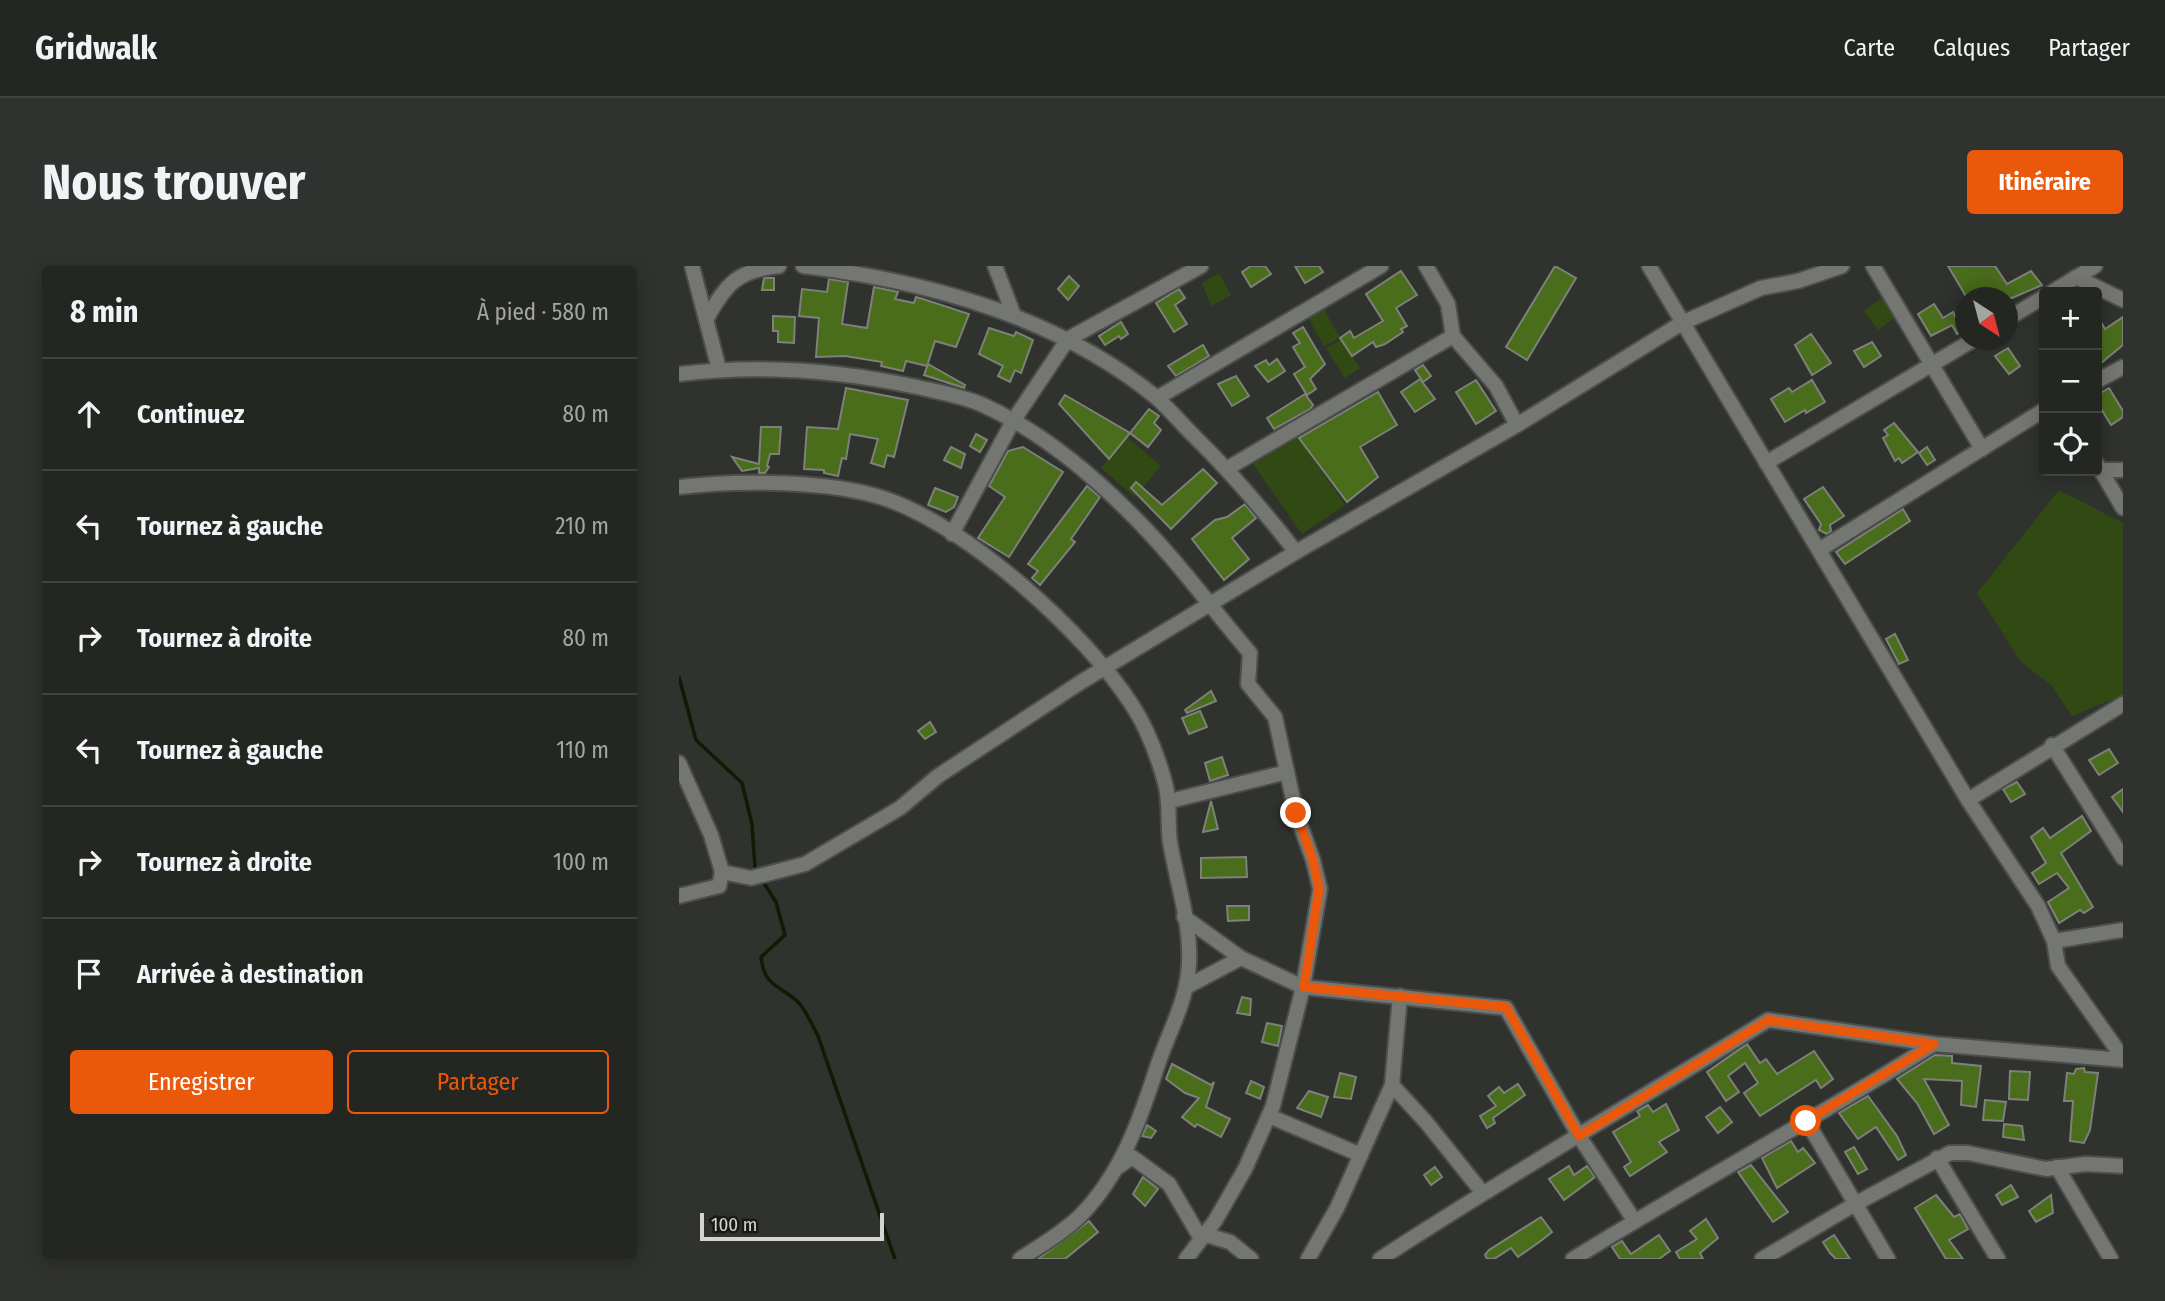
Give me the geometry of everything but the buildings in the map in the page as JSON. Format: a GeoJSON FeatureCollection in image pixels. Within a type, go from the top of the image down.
{"type":"FeatureCollection","features":[{"type":"Feature","properties":{"kind":"street"},"geometry":{"type":"LineString","coordinates":[[692,266],[719,369]]}},
{"type":"Feature","properties":{"kind":"street"},"geometry":{"type":"LineString","coordinates":[[707,318],[726,288],[736,279],[747,272],[779,266]]}},
{"type":"Feature","properties":{"kind":"street"},"geometry":{"type":"LineString","coordinates":[[803,266],[902,281],[1013,313],[1069,339],[1157,398],[1227,468],[1296,552]]}},
{"type":"Feature","properties":{"kind":"street"},"geometry":{"type":"LineString","coordinates":[[896,266],[902,281]]}},
{"type":"Feature","properties":{"kind":"street"},"geometry":{"type":"LineString","coordinates":[[995,266],[1013,313]]}},
{"type":"Feature","properties":{"kind":"street"},"geometry":{"type":"LineString","coordinates":[[952,534],[1013,421],[1069,339],[1201,266]]}},
{"type":"Feature","properties":{"kind":"street"},"geometry":{"type":"LineString","coordinates":[[1157,398],[1381,266]]}},
{"type":"Feature","properties":{"kind":"street"},"geometry":{"type":"LineString","coordinates":[[1426,266],[1448,304],[1453,336],[1496,386],[1517,425]]}},
{"type":"Feature","properties":{"kind":"street"},"geometry":{"type":"LineString","coordinates":[[1649,266],[1968,800],[2038,906],[2054,941],[2058,966],[2123,1059]]}},
{"type":"Feature","properties":{"kind":"street"},"geometry":{"type":"LineString","coordinates":[[722,872],[751,878],[805,864],[900,808],[938,776],[1105,668],[1296,552],[1517,425],[1682,323],[1761,288],[1798,281],[1842,266]]}},
{"type":"Feature","properties":{"kind":"street"},"geometry":{"type":"LineString","coordinates":[[1873,266],[1982,449]]}},
{"type":"Feature","properties":{"kind":"street"},"geometry":{"type":"LineString","coordinates":[[2060,287],[2095,266]]}},
{"type":"Feature","properties":{"kind":"street"},"geometry":{"type":"LineString","coordinates":[[2076,277],[2123,300]]}},
{"type":"Feature","properties":{"kind":"street"},"geometry":{"type":"LineString","coordinates":[[2018,312],[2039,300]]}},
{"type":"Feature","properties":{"kind":"street"},"geometry":{"type":"LineString","coordinates":[[1227,468],[1453,336]]}},
{"type":"Feature","properties":{"kind":"street"},"geometry":{"type":"LineString","coordinates":[[1766,463],[1956,350]]}},
{"type":"Feature","properties":{"kind":"street"},"geometry":{"type":"LineString","coordinates":[[2102,378],[2123,367]]}},
{"type":"Feature","properties":{"kind":"street"},"geometry":{"type":"LineString","coordinates":[[679,374],[719,369],[792,370],[874,378],[982,405],[1013,421],[1093,479],[1129,511],[1250,653],[1248,684],[1275,717],[1296,813],[1313,860],[1319,889],[1304,987],[1269,1116],[1245,1169],[1215,1221],[1186,1259]]}},
{"type":"Feature","properties":{"kind":"street"},"geometry":{"type":"LineString","coordinates":[[1819,550],[2039,413]]}},
{"type":"Feature","properties":{"kind":"street"},"geometry":{"type":"LineString","coordinates":[[2102,467],[2123,470]]}},
{"type":"Feature","properties":{"kind":"street"},"geometry":{"type":"LineString","coordinates":[[2102,472],[2123,508]]}},
{"type":"Feature","properties":{"kind":"street"},"geometry":{"type":"LineString","coordinates":[[679,487],[734,483],[853,491],[884,498],[913,510],[1021,582],[1105,668],[1133,707],[1164,778],[1170,801],[1170,841],[1190,954],[1186,987],[1149,1098],[1129,1145],[1115,1169],[1081,1215],[1020,1259]]}},
{"type":"Feature","properties":{"kind":"street"},"geometry":{"type":"LineString","coordinates":[[1968,800],[2052,745],[2123,704]]}},
{"type":"Feature","properties":{"kind":"street"},"geometry":{"type":"LineString","coordinates":[[2052,745],[2123,858]]}},
{"type":"Feature","properties":{"kind":"street"},"geometry":{"type":"LineString","coordinates":[[679,763],[711,835],[722,872],[719,886],[679,896]]}},
{"type":"Feature","properties":{"kind":"street"},"geometry":{"type":"LineString","coordinates":[[1170,801],[1287,772]]}},
{"type":"Feature","properties":{"kind":"street"},"geometry":{"type":"LineString","coordinates":[[1184,917],[1241,958],[1304,987],[1506,1007],[1579,1136],[1634,1220]]}},
{"type":"Feature","properties":{"kind":"street"},"geometry":{"type":"LineString","coordinates":[[2054,941],[2123,930]]}},
{"type":"Feature","properties":{"kind":"street"},"geometry":{"type":"LineString","coordinates":[[1186,987],[1241,958]]}},
{"type":"Feature","properties":{"kind":"street"},"geometry":{"type":"LineString","coordinates":[[1308,1259],[1361,1155],[1392,1085],[1400,996]]}},
{"type":"Feature","properties":{"kind":"street"},"geometry":{"type":"LineString","coordinates":[[1380,1259],[1482,1192],[1768,1020],[1934,1044],[2123,1059]]}},
{"type":"Feature","properties":{"kind":"street"},"geometry":{"type":"LineString","coordinates":[[1573,1259],[1634,1220],[1934,1044]]}},
{"type":"Feature","properties":{"kind":"street"},"geometry":{"type":"LineString","coordinates":[[1392,1085],[1426,1122],[1482,1192]]}},
{"type":"Feature","properties":{"kind":"street"},"geometry":{"type":"LineString","coordinates":[[1269,1116],[1361,1155]]}},
{"type":"Feature","properties":{"kind":"street"},"geometry":{"type":"LineString","coordinates":[[1806,1121],[1888,1259]]}},
{"type":"Feature","properties":{"kind":"street"},"geometry":{"type":"LineString","coordinates":[[1762,1259],[1937,1158],[1968,1153],[2046,1169],[2085,1164],[2123,1166]]}},
{"type":"Feature","properties":{"kind":"street"},"geometry":{"type":"LineString","coordinates":[[1115,1169],[1132,1157],[1169,1184],[1202,1235],[1230,1242],[1251,1259]]}},
{"type":"Feature","properties":{"kind":"street"},"geometry":{"type":"LineString","coordinates":[[1937,1158],[1998,1259]]}},
{"type":"Feature","properties":{"kind":"street"},"geometry":{"type":"LineString","coordinates":[[2057,1167],[2111,1259]]}},
{"type":"Feature","properties":{"kind":"green space"},"geometry":{"type":"Polygon","coordinates":[[[1219,273],[1231,295],[1211,306],[1202,283],[1219,273]]]}},
{"type":"Feature","properties":{"kind":"green space"},"geometry":{"type":"Polygon","coordinates":[[[1882,298],[1896,317],[1878,330],[1864,311],[1882,298]]]}},
{"type":"Feature","properties":{"kind":"green space"},"geometry":{"type":"Polygon","coordinates":[[[1320,302],[1340,338],[1324,346],[1304,311],[1320,302]]]}},
{"type":"Feature","properties":{"kind":"green space"},"geometry":{"type":"Polygon","coordinates":[[[1341,340],[1360,368],[1345,378],[1326,348],[1341,340]]]}},
{"type":"Feature","properties":{"kind":"green space"},"geometry":{"type":"Polygon","coordinates":[[[1296,434],[1345,505],[1302,534],[1253,464],[1296,434]]]}},
{"type":"Feature","properties":{"kind":"green space"},"geometry":{"type":"Polygon","coordinates":[[[1127,437],[1161,466],[1135,497],[1101,468],[1127,437]]]}},
{"type":"Feature","properties":{"kind":"green space"},"geometry":{"type":"Polygon","coordinates":[[[2059,490],[2123,523],[2123,695],[2072,716],[2051,685],[2021,662],[1977,593],[2059,490]]]}},
{"type":"Feature","properties":{"kind":"waterway"},"geometry":{"type":"LineString","coordinates":[[679,677],[696,740],[742,783],[752,824],[755,868]]}},
{"type":"Feature","properties":{"kind":"waterway"},"geometry":{"type":"LineString","coordinates":[[764,883],[776,902],[785,935],[761,957],[765,974],[773,984],[801,1005],[818,1036],[895,1259]]}},
{"type":"Feature","properties":{"kind":"route"},"geometry":{"type":"LineString","coordinates":[[1296,813],[1313,860],[1319,889],[1317,913],[1306,960],[1304,987],[1506,1007],[1579,1136],[1768,1020],[1934,1044],[1842,1102],[1806,1121]]}}]}
